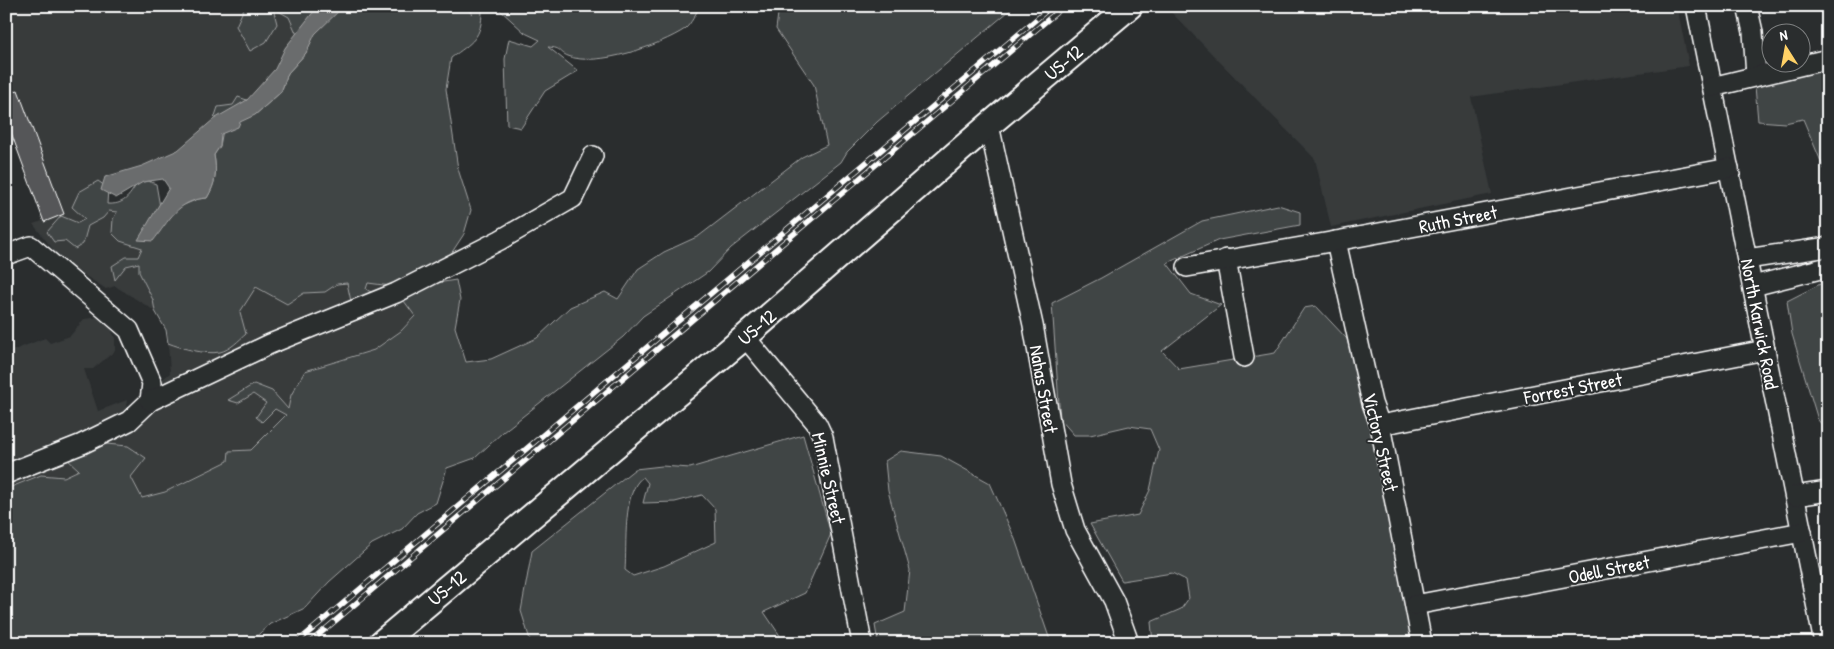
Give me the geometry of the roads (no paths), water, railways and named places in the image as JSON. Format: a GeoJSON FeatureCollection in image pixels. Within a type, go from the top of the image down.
{"type":"FeatureCollection","features":[{"type":"Feature","properties":{"kind":"main road","name":"US-12"},"geometry":{"type":"LineString","coordinates":[[381,643],[745,337],[989,124],[1130,6]]}},
{"type":"Feature","properties":{"kind":"street","name":"North Karwick Road"},"geometry":{"type":"LineString","coordinates":[[1696,6],[1824,643]]}},
{"type":"Feature","properties":{"kind":"street"},"geometry":{"type":"LineString","coordinates":[[1747,6],[1753,32],[1756,76]]}},
{"type":"Feature","properties":{"kind":"street"},"geometry":{"type":"LineString","coordinates":[[1712,87],[1828,59]]}},
{"type":"Feature","properties":{"kind":"street","name":"Nahas Street"},"geometry":{"type":"LineString","coordinates":[[989,124],[1033,325],[1061,484],[1075,530],[1114,601],[1129,643]]}},
{"type":"Feature","properties":{"kind":"street"},"geometry":{"type":"LineString","coordinates":[[6,474],[82,444],[129,421],[150,401],[270,344],[396,293],[500,240],[573,198],[593,156]]}},
{"type":"Feature","properties":{"kind":"street","name":"Ruth Street"},"geometry":{"type":"LineString","coordinates":[[1187,266],[1336,241],[1729,168]]}},
{"type":"Feature","properties":{"kind":"street","name":"Victory Street"},"geometry":{"type":"LineString","coordinates":[[1336,241],[1372,403],[1380,425],[1422,643]]}},
{"type":"Feature","properties":{"kind":"street"},"geometry":{"type":"LineString","coordinates":[[6,255],[31,246],[129,330],[152,383],[150,401]]}},
{"type":"Feature","properties":{"kind":"street"},"geometry":{"type":"LineString","coordinates":[[1747,259],[1828,247]]}},
{"type":"Feature","properties":{"kind":"street"},"geometry":{"type":"LineString","coordinates":[[1226,259],[1244,357]]}},
{"type":"Feature","properties":{"kind":"street"},"geometry":{"type":"LineString","coordinates":[[1752,286],[1828,267]]}},
{"type":"Feature","properties":{"kind":"street","name":"Minnie Street"},"geometry":{"type":"LineString","coordinates":[[745,337],[817,424],[823,437],[862,643]]}},
{"type":"Feature","properties":{"kind":"street","name":"Forrest Street"},"geometry":{"type":"LineString","coordinates":[[1380,425],[1766,350]]}},
{"type":"Feature","properties":{"kind":"street"},"geometry":{"type":"LineString","coordinates":[[1795,496],[1828,491]]}},
{"type":"Feature","properties":{"kind":"street","name":"Odell Street"},"geometry":{"type":"LineString","coordinates":[[1415,605],[1802,532]]}},
{"type":"Feature","properties":{"kind":"railway"},"geometry":{"type":"LineString","coordinates":[[296,643],[1052,6]]}},
{"type":"Feature","properties":{"kind":"railway"},"geometry":{"type":"LineString","coordinates":[[309,643],[1064,6]]}}]}
